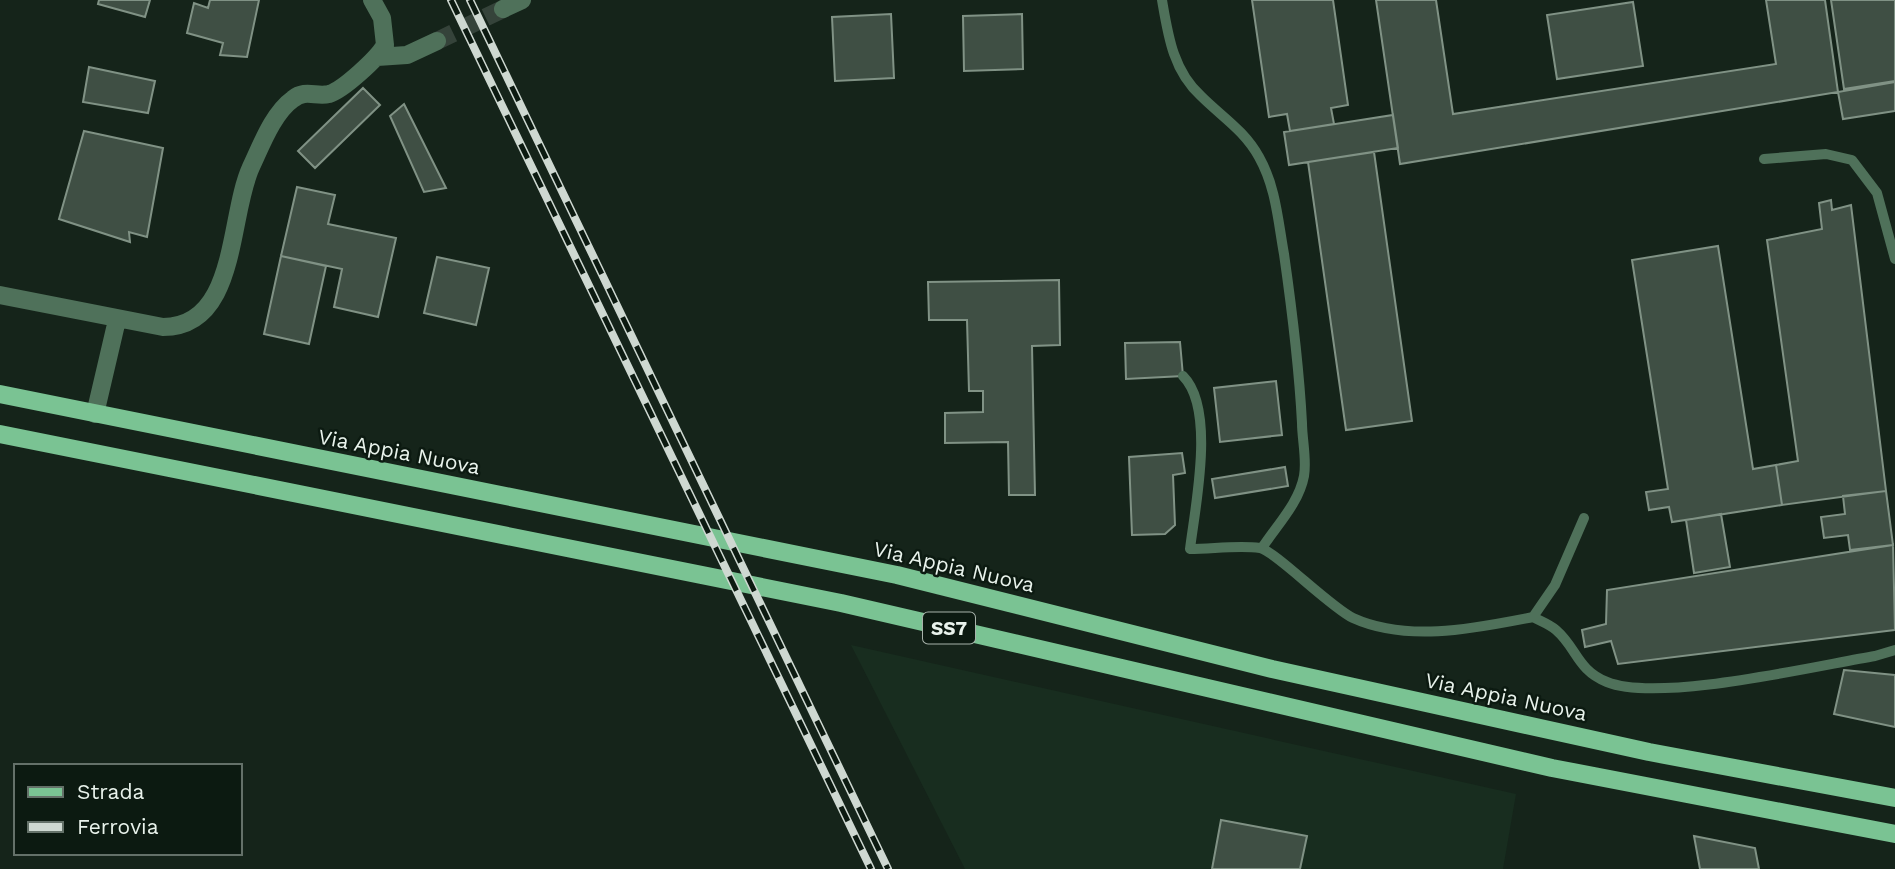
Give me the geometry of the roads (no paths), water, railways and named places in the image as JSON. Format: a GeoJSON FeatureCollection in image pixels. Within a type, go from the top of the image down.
{"type":"FeatureCollection","features":[{"type":"Feature","properties":{"kind":"main road","name":"Via Appia Nuova"},"geometry":{"type":"LineString","coordinates":[[0,394],[897,575],[1272,669],[1649,752],[1895,799]]}},
{"type":"Feature","properties":{"kind":"main road","name":"SS7"},"geometry":{"type":"LineString","coordinates":[[0,434],[841,603],[1588,776],[1895,834]]}},
{"type":"Feature","properties":{"kind":"street"},"geometry":{"type":"LineString","coordinates":[[0,295],[117,320],[172,327],[198,318],[219,285],[245,180],[265,138],[283,110],[299,95],[333,92],[377,57],[387,41],[382,18],[372,0]]}},
{"type":"Feature","properties":{"kind":"street"},"geometry":{"type":"LineString","coordinates":[[503,9],[522,0]]}},
{"type":"Feature","properties":{"kind":"street"},"geometry":{"type":"LineString","coordinates":[[377,57],[407,55],[437,41]]}},
{"type":"Feature","properties":{"kind":"street"},"geometry":{"type":"LineString","coordinates":[[95,414],[117,320]]}},
{"type":"Feature","properties":{"kind":"lane"},"geometry":{"type":"LineString","coordinates":[[1162,0],[1171,49],[1181,72],[1198,94],[1244,134],[1264,165],[1274,194],[1297,346],[1305,474],[1298,499],[1262,548]]}},
{"type":"Feature","properties":{"kind":"lane"},"geometry":{"type":"LineString","coordinates":[[1764,159],[1826,154],[1852,160],[1877,193],[1895,259]]}},
{"type":"Feature","properties":{"kind":"lane"},"geometry":{"type":"LineString","coordinates":[[1183,376],[1192,388],[1199,416],[1200,472],[1190,549],[1262,548],[1342,612],[1367,623],[1399,630],[1451,630],[1533,617],[1556,630],[1582,667],[1632,689],[1664,689],[1749,677],[1875,656],[1895,650]]}},
{"type":"Feature","properties":{"kind":"lane"},"geometry":{"type":"LineString","coordinates":[[1533,617],[1555,585],[1584,518]]}},
{"type":"Feature","properties":{"kind":"tunnel"},"geometry":{"type":"LineString","coordinates":[[437,41],[503,9]]}},
{"type":"Feature","properties":{"kind":"railway"},"geometry":{"type":"LineString","coordinates":[[451,0],[871,869]]}},
{"type":"Feature","properties":{"kind":"railway"},"geometry":{"type":"LineString","coordinates":[[470,0],[888,869]]}}]}
